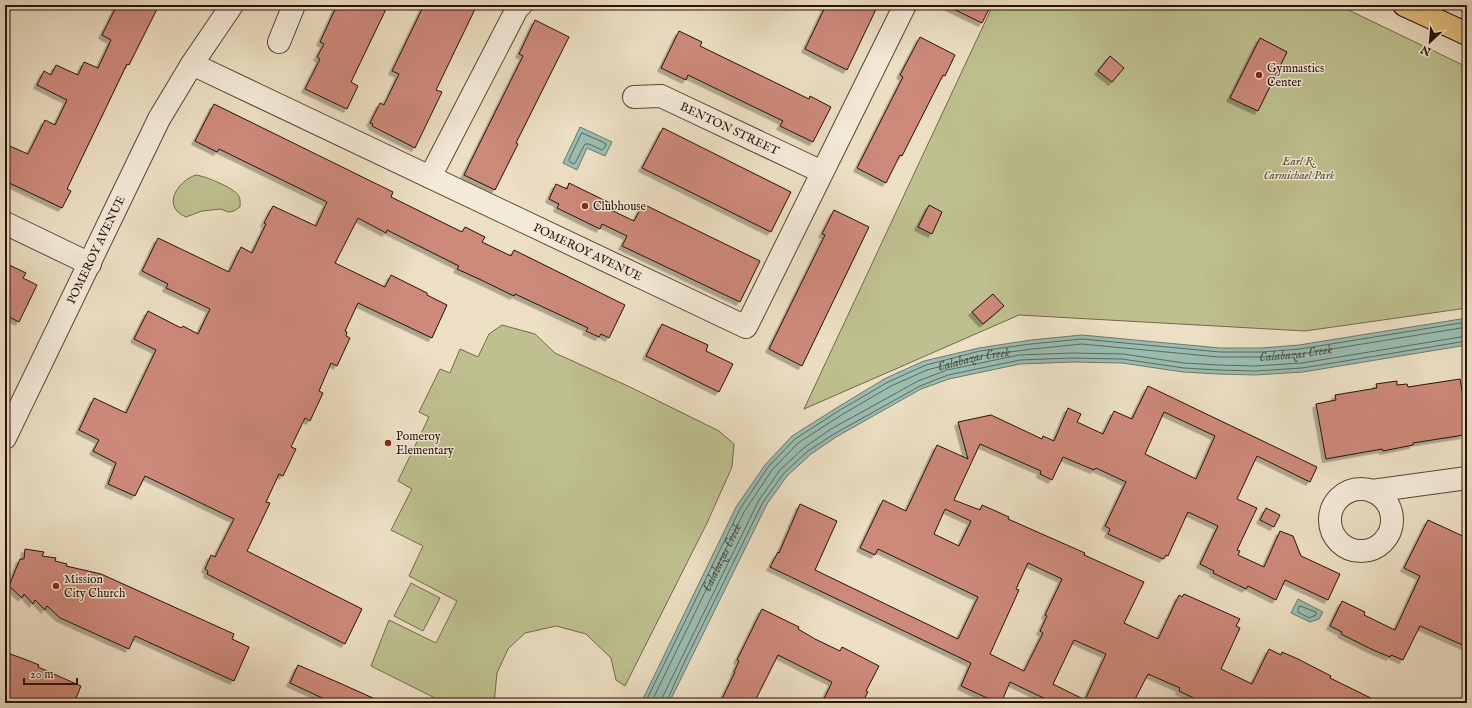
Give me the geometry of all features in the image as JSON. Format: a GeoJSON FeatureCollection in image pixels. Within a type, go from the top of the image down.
{"type":"FeatureCollection","features":[{"type":"Feature","properties":{"kind":"main road"},"geometry":{"type":"LineString","coordinates":[[1404,5],[1467,34]]}},
{"type":"Feature","properties":{"kind":"street","name":"POMEROY AVENUE"},"geometry":{"type":"LineString","coordinates":[[5,438],[160,119],[192,64],[232,5]]}},
{"type":"Feature","properties":{"kind":"street"},"geometry":{"type":"LineString","coordinates":[[280,42],[294,5]]}},
{"type":"Feature","properties":{"kind":"street"},"geometry":{"type":"LineString","coordinates":[[430,177],[518,7],[521,5]]}},
{"type":"Feature","properties":{"kind":"street"},"geometry":{"type":"LineString","coordinates":[[822,172],[905,5]]}},
{"type":"Feature","properties":{"kind":"street","name":"POMEROY AVENUE"},"geometry":{"type":"LineString","coordinates":[[192,64],[746,327],[822,172]]}},
{"type":"Feature","properties":{"kind":"street","name":"BENTON STREET"},"geometry":{"type":"LineString","coordinates":[[634,97],[661,96],[822,172]]}},
{"type":"Feature","properties":{"kind":"street"},"geometry":{"type":"LineString","coordinates":[[5,223],[90,264]]}},
{"type":"Feature","properties":{"kind":"street"},"geometry":{"type":"LineString","coordinates":[[1372,491],[1467,478]]}},
{"type":"Feature","properties":{"kind":"green space","name":"Earl R. Carmichael Park"},"geometry":{"type":"Polygon","coordinates":[[[993,5],[1338,5],[1467,67],[1467,308],[1305,331],[1019,315],[804,409],[993,5]]]}},
{"type":"Feature","properties":{"kind":"green space"},"geometry":{"type":"Polygon","coordinates":[[[196,175],[231,189],[240,198],[240,207],[234,211],[228,212],[221,209],[202,211],[186,217],[178,213],[174,207],[174,194],[183,183],[196,175]]]}},
{"type":"Feature","properties":{"kind":"green space"},"geometry":{"type":"Polygon","coordinates":[[[502,325],[535,334],[555,353],[630,387],[719,431],[734,444],[732,467],[707,523],[625,686],[616,680],[611,658],[586,634],[556,626],[525,633],[508,649],[497,673],[494,703],[445,703],[371,666],[389,620],[436,643],[457,601],[409,576],[423,546],[391,530],[412,489],[398,481],[429,417],[419,412],[440,369],[450,373],[460,349],[478,357],[489,334],[502,325]]]}},
{"type":"Feature","properties":{"kind":"green space"},"geometry":{"type":"Polygon","coordinates":[[[411,583],[440,598],[423,631],[394,616],[411,583]]]}},
{"type":"Feature","properties":{"kind":"water"},"geometry":{"type":"Polygon","coordinates":[[[580,127],[612,142],[605,156],[587,148],[577,170],[563,163],[580,127]]]}},
{"type":"Feature","properties":{"kind":"water","name":"Calabazas Creek"},"geometry":{"type":"Polygon","coordinates":[[[1467,318],[1467,345],[1303,372],[1255,375],[1218,374],[1183,372],[1122,363],[1073,362],[1020,364],[949,379],[921,389],[836,437],[811,454],[787,476],[767,504],[669,703],[641,703],[736,507],[765,465],[792,436],[886,378],[924,361],[979,348],[1031,340],[1082,335],[1220,348],[1262,348],[1299,345],[1467,318]]]}},
{"type":"Feature","properties":{"kind":"water"},"geometry":{"type":"Polygon","coordinates":[[[1298,599],[1323,612],[1319,619],[1310,622],[1291,613],[1298,599]]]}},
{"type":"Feature","properties":{"kind":"building"},"geometry":{"type":"Polygon","coordinates":[[[117,5],[159,5],[129,65],[127,64],[67,189],[71,191],[62,208],[5,181],[5,144],[28,154],[45,120],[55,125],[67,100],[37,85],[44,71],[51,75],[56,65],[78,75],[84,62],[98,68],[111,40],[102,35],[117,5]]]}},
{"type":"Feature","properties":{"kind":"building"},"geometry":{"type":"Polygon","coordinates":[[[337,5],[388,5],[351,82],[358,86],[347,109],[305,89],[320,59],[317,57],[324,44],[320,42],[337,5]]]}},
{"type":"Feature","properties":{"kind":"building"},"geometry":{"type":"Polygon","coordinates":[[[424,5],[477,5],[436,90],[442,92],[415,148],[372,126],[373,124],[370,123],[380,103],[384,105],[399,74],[392,71],[424,5]]]}},
{"type":"Feature","properties":{"kind":"building"},"geometry":{"type":"Polygon","coordinates":[[[826,5],[878,5],[847,70],[805,49],[826,5]]]}},
{"type":"Feature","properties":{"kind":"building"},"geometry":{"type":"Polygon","coordinates":[[[945,5],[979,5],[989,9],[982,23],[945,5]]]}},
{"type":"Feature","properties":{"kind":"building"},"geometry":{"type":"Polygon","coordinates":[[[535,20],[569,37],[516,143],[518,144],[495,190],[464,175],[523,56],[519,54],[535,20]]]}},
{"type":"Feature","properties":{"kind":"building"},"geometry":{"type":"Polygon","coordinates":[[[679,31],[702,42],[700,46],[809,99],[810,96],[831,107],[813,142],[780,126],[783,121],[688,75],[686,80],[661,68],[679,31]]]}},
{"type":"Feature","properties":{"kind":"building"},"geometry":{"type":"Polygon","coordinates":[[[920,37],[955,55],[945,76],[943,75],[902,156],[900,155],[886,183],[857,168],[903,77],[900,75],[920,37]]]}},
{"type":"Feature","properties":{"kind":"building","name":"Gymnastics Center"},"geometry":{"type":"Polygon","coordinates":[[[1260,38],[1287,52],[1258,111],[1230,98],[1260,38]]]}},
{"type":"Feature","properties":{"kind":"building"},"geometry":{"type":"Polygon","coordinates":[[[1110,56],[1124,68],[1112,82],[1098,71],[1110,56]]]}},
{"type":"Feature","properties":{"kind":"building"},"geometry":{"type":"Polygon","coordinates":[[[214,104],[393,192],[391,197],[462,232],[465,227],[485,237],[482,242],[511,256],[514,250],[625,305],[609,338],[601,334],[599,337],[586,331],[588,328],[515,294],[514,296],[457,269],[459,266],[387,230],[386,233],[358,218],[335,263],[385,287],[391,275],[447,305],[432,338],[358,303],[345,331],[347,332],[346,336],[350,338],[337,366],[331,363],[319,391],[323,393],[310,421],[305,418],[291,447],[296,449],[283,476],[279,474],[266,502],[270,503],[247,551],[362,609],[345,644],[207,574],[208,571],[205,569],[211,555],[215,557],[234,519],[145,476],[135,496],[108,484],[116,463],[93,451],[99,440],[79,430],[94,398],[126,413],[156,350],[134,339],[148,311],[181,328],[183,326],[198,334],[210,309],[166,288],[168,284],[142,271],[158,238],[229,272],[241,247],[252,253],[266,224],[264,223],[273,206],[316,226],[327,202],[219,149],[217,152],[195,141],[214,104]]]}},
{"type":"Feature","properties":{"kind":"building"},"geometry":{"type":"Polygon","coordinates":[[[663,128],[791,192],[771,232],[642,168],[663,128]]]}},
{"type":"Feature","properties":{"kind":"building"},"geometry":{"type":"Polygon","coordinates":[[[569,183],[612,204],[609,209],[634,221],[643,204],[760,261],[740,302],[622,246],[627,236],[602,224],[600,229],[557,208],[559,204],[549,199],[556,184],[567,189],[569,183]]]}},
{"type":"Feature","properties":{"kind":"building"},"geometry":{"type":"Polygon","coordinates":[[[929,205],[942,212],[932,234],[918,227],[929,205]]]}},
{"type":"Feature","properties":{"kind":"building"},"geometry":{"type":"Polygon","coordinates":[[[834,210],[869,227],[802,366],[769,349],[825,235],[822,234],[834,210]]]}},
{"type":"Feature","properties":{"kind":"building"},"geometry":{"type":"Polygon","coordinates":[[[5,263],[26,273],[23,278],[37,285],[19,322],[5,315],[5,263]]]}},
{"type":"Feature","properties":{"kind":"building"},"geometry":{"type":"Polygon","coordinates":[[[993,294],[1004,306],[983,324],[972,312],[993,294]]]}},
{"type":"Feature","properties":{"kind":"building"},"geometry":{"type":"Polygon","coordinates":[[[662,324],[708,345],[706,351],[733,364],[719,392],[646,356],[662,324]]]}},
{"type":"Feature","properties":{"kind":"building"},"geometry":{"type":"Polygon","coordinates":[[[1460,379],[1467,419],[1467,428],[1463,429],[1464,435],[1413,443],[1413,445],[1383,451],[1382,449],[1326,459],[1316,404],[1336,400],[1335,395],[1377,388],[1376,384],[1397,381],[1397,385],[1407,384],[1408,387],[1460,379]]]}},
{"type":"Feature","properties":{"kind":"building"},"geometry":{"type":"Polygon","coordinates":[[[1148,386],[1317,467],[1310,482],[1257,456],[1237,499],[1257,508],[1237,550],[1240,551],[1238,555],[1264,567],[1280,531],[1293,536],[1301,556],[1340,574],[1328,600],[1285,580],[1276,600],[1248,586],[1246,589],[1213,573],[1214,571],[1200,564],[1218,526],[1188,512],[1168,556],[1166,555],[1163,559],[1108,534],[1110,529],[1105,526],[1126,482],[1096,468],[1094,470],[1063,457],[1052,480],[1040,474],[1041,471],[980,444],[954,500],[980,510],[982,505],[1009,517],[1008,519],[1085,553],[1084,555],[1144,582],[1124,623],[1158,639],[1179,595],[1182,597],[1184,594],[1240,619],[1236,626],[1240,628],[1221,669],[1252,684],[1269,649],[1281,655],[1282,652],[1298,659],[1331,676],[1330,678],[1381,703],[1204,703],[1179,691],[1180,688],[1148,674],[1133,703],[1054,703],[1010,682],[1001,703],[998,703],[961,686],[971,663],[770,567],[778,552],[779,553],[800,504],[837,521],[815,570],[958,639],[978,597],[878,549],[875,555],[860,548],[883,500],[906,511],[937,445],[968,459],[958,422],[991,415],[1042,439],[1043,436],[1054,441],[1068,408],[1081,414],[1077,422],[1103,434],[1114,411],[1132,419],[1148,386]],[[1164,412],[1145,454],[1196,479],[1215,436],[1164,412]],[[945,509],[934,534],[959,546],[971,521],[945,509]],[[1028,563],[1016,589],[1019,590],[990,654],[1024,671],[1043,633],[1040,631],[1047,616],[1045,615],[1062,579],[1028,563]],[[1074,640],[1053,684],[1085,700],[1106,654],[1074,640]]]}},
{"type":"Feature","properties":{"kind":"building"},"geometry":{"type":"Polygon","coordinates":[[[1266,508],[1280,515],[1274,527],[1260,520],[1266,508]]]}},
{"type":"Feature","properties":{"kind":"building"},"geometry":{"type":"Polygon","coordinates":[[[1428,520],[1467,538],[1467,647],[1420,626],[1403,660],[1391,655],[1390,657],[1373,650],[1341,634],[1342,632],[1330,626],[1342,601],[1365,612],[1364,615],[1395,630],[1420,576],[1404,568],[1428,520]]]}},
{"type":"Feature","properties":{"kind":"building"},"geometry":{"type":"Polygon","coordinates":[[[25,549],[44,552],[42,556],[56,558],[55,561],[67,564],[66,566],[101,574],[234,634],[232,639],[249,647],[234,681],[135,636],[129,649],[60,618],[47,606],[45,610],[35,600],[33,604],[24,594],[22,598],[9,586],[20,559],[24,559],[25,549]]]}},
{"type":"Feature","properties":{"kind":"building"},"geometry":{"type":"Polygon","coordinates":[[[762,609],[799,627],[798,629],[815,639],[840,651],[842,647],[879,666],[866,691],[868,692],[862,703],[822,703],[832,682],[778,655],[754,703],[720,703],[735,672],[739,661],[737,660],[762,609]]]}},
{"type":"Feature","properties":{"kind":"building"},"geometry":{"type":"Polygon","coordinates":[[[5,652],[39,665],[38,667],[81,686],[74,703],[5,703],[5,652]]]}},
{"type":"Feature","properties":{"kind":"building"},"geometry":{"type":"Polygon","coordinates":[[[298,665],[384,703],[333,703],[290,683],[298,665]]]}},
{"type":"Feature","properties":{"kind":"place","name":"Gymnastics Center"},"geometry":{"type":"Point","coordinates":[1259,75]}},
{"type":"Feature","properties":{"kind":"place","name":"Clubhouse"},"geometry":{"type":"Point","coordinates":[585,206]}},
{"type":"Feature","properties":{"kind":"place","name":"Pomeroy Elementary"},"geometry":{"type":"Point","coordinates":[388,443]}},
{"type":"Feature","properties":{"kind":"place","name":"Mission City Church"},"geometry":{"type":"Point","coordinates":[56,586]}}]}
